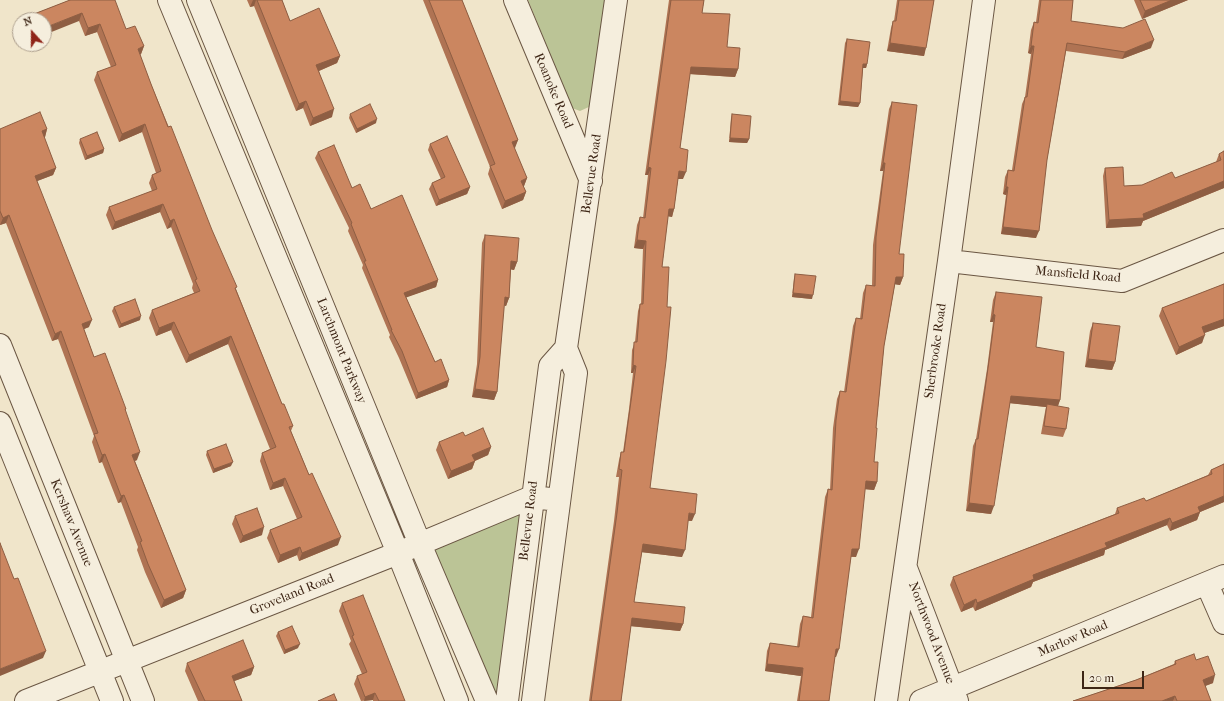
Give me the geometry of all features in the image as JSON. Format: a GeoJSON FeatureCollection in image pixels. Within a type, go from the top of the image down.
{"type":"FeatureCollection","features":[{"type":"Feature","properties":{"kind":"street","name":"Larchmont Parkway"},"geometry":{"type":"LineString","coordinates":[[169,0],[398,553],[457,701]]}},
{"type":"Feature","properties":{"kind":"street","name":"Larchmont Parkway"},"geometry":{"type":"LineString","coordinates":[[198,0],[420,544],[487,701]]}},
{"type":"Feature","properties":{"kind":"street","name":"Roanoke Road"},"geometry":{"type":"LineString","coordinates":[[515,0],[591,181]]}},
{"type":"Feature","properties":{"kind":"street","name":"Bellevue Road"},"geometry":{"type":"LineString","coordinates":[[533,701],[576,373],[566,348],[616,0]]}},
{"type":"Feature","properties":{"kind":"street","name":"Sherbrooke Road"},"geometry":{"type":"LineString","coordinates":[[886,701],[949,261],[984,0]]}},
{"type":"Feature","properties":{"kind":"street","name":"Mansfield Road"},"geometry":{"type":"LineString","coordinates":[[949,261],[1122,281],[1224,240]]}},
{"type":"Feature","properties":{"kind":"street","name":"Kershaw Avenue"},"geometry":{"type":"LineString","coordinates":[[0,345],[143,701]]}},
{"type":"Feature","properties":{"kind":"street","name":"Bellevue Road"},"geometry":{"type":"LineString","coordinates":[[507,701],[550,366],[566,348]]}},
{"type":"Feature","properties":{"kind":"street"},"geometry":{"type":"LineString","coordinates":[[0,422],[112,701]]}},
{"type":"Feature","properties":{"kind":"street","name":"Groveland Road"},"geometry":{"type":"LineString","coordinates":[[26,701],[398,553],[532,497],[559,500]]}},
{"type":"Feature","properties":{"kind":"street","name":"Northwood Avenue"},"geometry":{"type":"LineString","coordinates":[[905,565],[955,695]]}},
{"type":"Feature","properties":{"kind":"street"},"geometry":{"type":"LineString","coordinates":[[1215,580],[1224,623]]}},
{"type":"Feature","properties":{"kind":"street","name":"Marlow Road"},"geometry":{"type":"LineString","coordinates":[[921,701],[955,695],[1215,580]]}},
{"type":"Feature","properties":{"kind":"green space"},"geometry":{"type":"Polygon","coordinates":[[[528,0],[608,0],[591,106],[580,111],[572,108],[528,0]]]}},
{"type":"Feature","properties":{"kind":"green space"},"geometry":{"type":"Polygon","coordinates":[[[525,504],[497,694],[491,691],[426,547],[525,504]]]}},
{"type":"Feature","properties":{"kind":"building"},"geometry":{"type":"Polygon","coordinates":[[[70,0],[115,0],[126,29],[135,26],[144,46],[138,49],[168,127],[171,126],[212,230],[237,287],[235,288],[282,404],[284,404],[293,426],[289,427],[309,475],[312,473],[341,537],[302,553],[300,547],[280,555],[270,530],[302,517],[285,478],[273,483],[262,453],[276,447],[231,336],[189,355],[174,322],[159,328],[152,310],[200,291],[195,280],[197,279],[174,219],[170,221],[163,204],[115,222],[109,207],[157,189],[152,175],[161,171],[145,124],[122,134],[97,72],[116,65],[100,24],[88,28],[82,13],[52,25],[52,12],[39,12],[70,0]]]}},
{"type":"Feature","properties":{"kind":"building"},"geometry":{"type":"Polygon","coordinates":[[[257,0],[282,0],[290,21],[319,8],[340,56],[316,65],[334,109],[313,118],[306,101],[299,104],[257,0]]]}},
{"type":"Feature","properties":{"kind":"building"},"geometry":{"type":"Polygon","coordinates":[[[429,0],[462,0],[518,140],[512,142],[527,178],[521,181],[526,192],[505,201],[490,166],[495,164],[429,0]]]}},
{"type":"Feature","properties":{"kind":"building"},"geometry":{"type":"Polygon","coordinates":[[[671,0],[704,0],[702,13],[730,14],[727,47],[740,48],[738,69],[691,67],[680,148],[688,150],[686,172],[679,171],[674,209],[669,209],[662,267],[669,267],[667,307],[671,307],[666,361],[650,488],[697,494],[695,514],[689,513],[685,550],[643,544],[634,602],[685,607],[683,624],[632,618],[621,701],[591,701],[617,513],[622,470],[619,469],[621,452],[624,452],[636,366],[633,365],[634,342],[637,342],[640,304],[643,304],[646,241],[637,240],[640,217],[645,218],[651,168],[648,167],[671,0]]]}},
{"type":"Feature","properties":{"kind":"building"},"geometry":{"type":"Polygon","coordinates":[[[899,0],[934,0],[926,48],[890,43],[893,21],[896,21],[899,0]]]}},
{"type":"Feature","properties":{"kind":"building"},"geometry":{"type":"Polygon","coordinates":[[[1041,0],[1073,0],[1071,21],[1123,28],[1145,19],[1154,40],[1125,52],[1067,43],[1047,160],[1039,231],[1003,227],[1008,187],[1006,187],[1008,170],[1014,171],[1034,46],[1031,46],[1034,22],[1038,23],[1041,0]]]}},
{"type":"Feature","properties":{"kind":"building"},"geometry":{"type":"Polygon","coordinates":[[[1140,0],[1172,0],[1145,11],[1140,0]]]}},
{"type":"Feature","properties":{"kind":"building"},"geometry":{"type":"Polygon","coordinates":[[[847,39],[870,42],[867,64],[863,64],[860,103],[840,101],[847,39]]]}},
{"type":"Feature","properties":{"kind":"building"},"geometry":{"type":"Polygon","coordinates":[[[892,102],[917,105],[899,254],[904,254],[903,277],[896,277],[884,346],[874,462],[878,462],[877,482],[866,481],[859,549],[852,549],[839,649],[836,649],[829,701],[799,701],[803,668],[767,664],[770,643],[799,647],[803,616],[813,618],[828,489],[832,490],[836,420],[840,391],[846,392],[856,318],[862,319],[866,285],[875,286],[876,237],[885,163],[883,163],[892,102]]]}},
{"type":"Feature","properties":{"kind":"building"},"geometry":{"type":"Polygon","coordinates":[[[370,104],[377,119],[357,129],[350,114],[370,104]]]}},
{"type":"Feature","properties":{"kind":"building"},"geometry":{"type":"Polygon","coordinates":[[[40,112],[47,129],[42,131],[56,168],[35,176],[92,320],[82,324],[94,357],[105,353],[140,452],[132,455],[186,590],[164,600],[148,564],[140,542],[142,541],[124,495],[121,496],[105,454],[102,455],[94,434],[98,433],[61,331],[55,334],[9,215],[3,218],[0,211],[0,129],[40,112]]]}},
{"type":"Feature","properties":{"kind":"building"},"geometry":{"type":"Polygon","coordinates":[[[732,114],[751,116],[749,139],[730,138],[732,114]]]}},
{"type":"Feature","properties":{"kind":"building"},"geometry":{"type":"Polygon","coordinates":[[[97,132],[104,149],[87,156],[80,139],[97,132]]]}},
{"type":"Feature","properties":{"kind":"building"},"geometry":{"type":"Polygon","coordinates":[[[447,136],[470,187],[439,200],[432,183],[445,177],[430,144],[447,136]]]}},
{"type":"Feature","properties":{"kind":"building"},"geometry":{"type":"Polygon","coordinates":[[[334,145],[352,188],[360,184],[371,209],[402,195],[438,280],[404,293],[435,362],[441,359],[449,380],[418,393],[364,261],[366,261],[351,224],[352,223],[318,152],[334,145]]]}},
{"type":"Feature","properties":{"kind":"building"},"geometry":{"type":"Polygon","coordinates":[[[1224,151],[1224,181],[1143,214],[1144,218],[1109,220],[1105,168],[1123,167],[1124,186],[1142,185],[1172,172],[1175,178],[1221,160],[1219,154],[1224,151]]]}},
{"type":"Feature","properties":{"kind":"building"},"geometry":{"type":"Polygon","coordinates":[[[485,235],[519,238],[517,262],[511,261],[509,298],[505,297],[497,392],[475,389],[480,357],[485,235]]]}},
{"type":"Feature","properties":{"kind":"building"},"geometry":{"type":"Polygon","coordinates":[[[795,274],[816,276],[813,295],[793,293],[795,274]]]}},
{"type":"Feature","properties":{"kind":"building"},"geometry":{"type":"Polygon","coordinates":[[[1224,284],[1224,319],[1202,327],[1205,335],[1179,347],[1162,308],[1224,284]]]}},
{"type":"Feature","properties":{"kind":"building"},"geometry":{"type":"Polygon","coordinates":[[[996,292],[1042,297],[1036,347],[1064,352],[1060,400],[1011,396],[994,506],[969,503],[976,439],[978,439],[995,315],[993,314],[996,292]]]}},
{"type":"Feature","properties":{"kind":"building"},"geometry":{"type":"Polygon","coordinates":[[[135,299],[141,316],[121,324],[114,307],[135,299]]]}},
{"type":"Feature","properties":{"kind":"building"},"geometry":{"type":"Polygon","coordinates":[[[1093,323],[1120,326],[1115,362],[1088,359],[1093,323]]]}},
{"type":"Feature","properties":{"kind":"building"},"geometry":{"type":"Polygon","coordinates":[[[1047,404],[1069,408],[1066,429],[1044,426],[1047,404]]]}},
{"type":"Feature","properties":{"kind":"building"},"geometry":{"type":"Polygon","coordinates":[[[483,428],[491,447],[472,455],[475,461],[451,471],[439,442],[463,432],[465,436],[483,428]]]}},
{"type":"Feature","properties":{"kind":"building"},"geometry":{"type":"Polygon","coordinates":[[[226,444],[233,462],[214,469],[207,451],[226,444]]]}},
{"type":"Feature","properties":{"kind":"building"},"geometry":{"type":"Polygon","coordinates":[[[1224,464],[1224,496],[1198,507],[1200,512],[1172,523],[1170,518],[1105,543],[1107,547],[1033,575],[1034,579],[977,603],[976,599],[964,605],[953,577],[1119,513],[1117,508],[1144,498],[1146,501],[1212,474],[1211,470],[1224,464]]]}},
{"type":"Feature","properties":{"kind":"building"},"geometry":{"type":"Polygon","coordinates":[[[257,508],[264,527],[243,536],[235,516],[257,508]]]}},
{"type":"Feature","properties":{"kind":"building"},"geometry":{"type":"Polygon","coordinates":[[[0,543],[14,579],[18,578],[46,651],[0,669],[0,543]]]}},
{"type":"Feature","properties":{"kind":"building"},"geometry":{"type":"Polygon","coordinates":[[[363,595],[405,701],[379,701],[375,693],[365,697],[357,676],[367,672],[352,636],[354,635],[342,603],[363,595]]]}},
{"type":"Feature","properties":{"kind":"building"},"geometry":{"type":"Polygon","coordinates":[[[292,626],[300,644],[285,650],[278,632],[292,626]]]}},
{"type":"Feature","properties":{"kind":"building"},"geometry":{"type":"Polygon","coordinates":[[[243,640],[254,667],[232,676],[242,701],[205,701],[187,663],[243,640]]]}},
{"type":"Feature","properties":{"kind":"building"},"geometry":{"type":"Polygon","coordinates":[[[1194,654],[1196,660],[1208,656],[1215,675],[1203,680],[1211,701],[1177,701],[1175,696],[1162,701],[1073,701],[1136,680],[1176,664],[1175,661],[1194,654]]]}},
{"type":"Feature","properties":{"kind":"building"},"geometry":{"type":"Polygon","coordinates":[[[334,694],[337,701],[318,701],[334,694]]]}}]}
